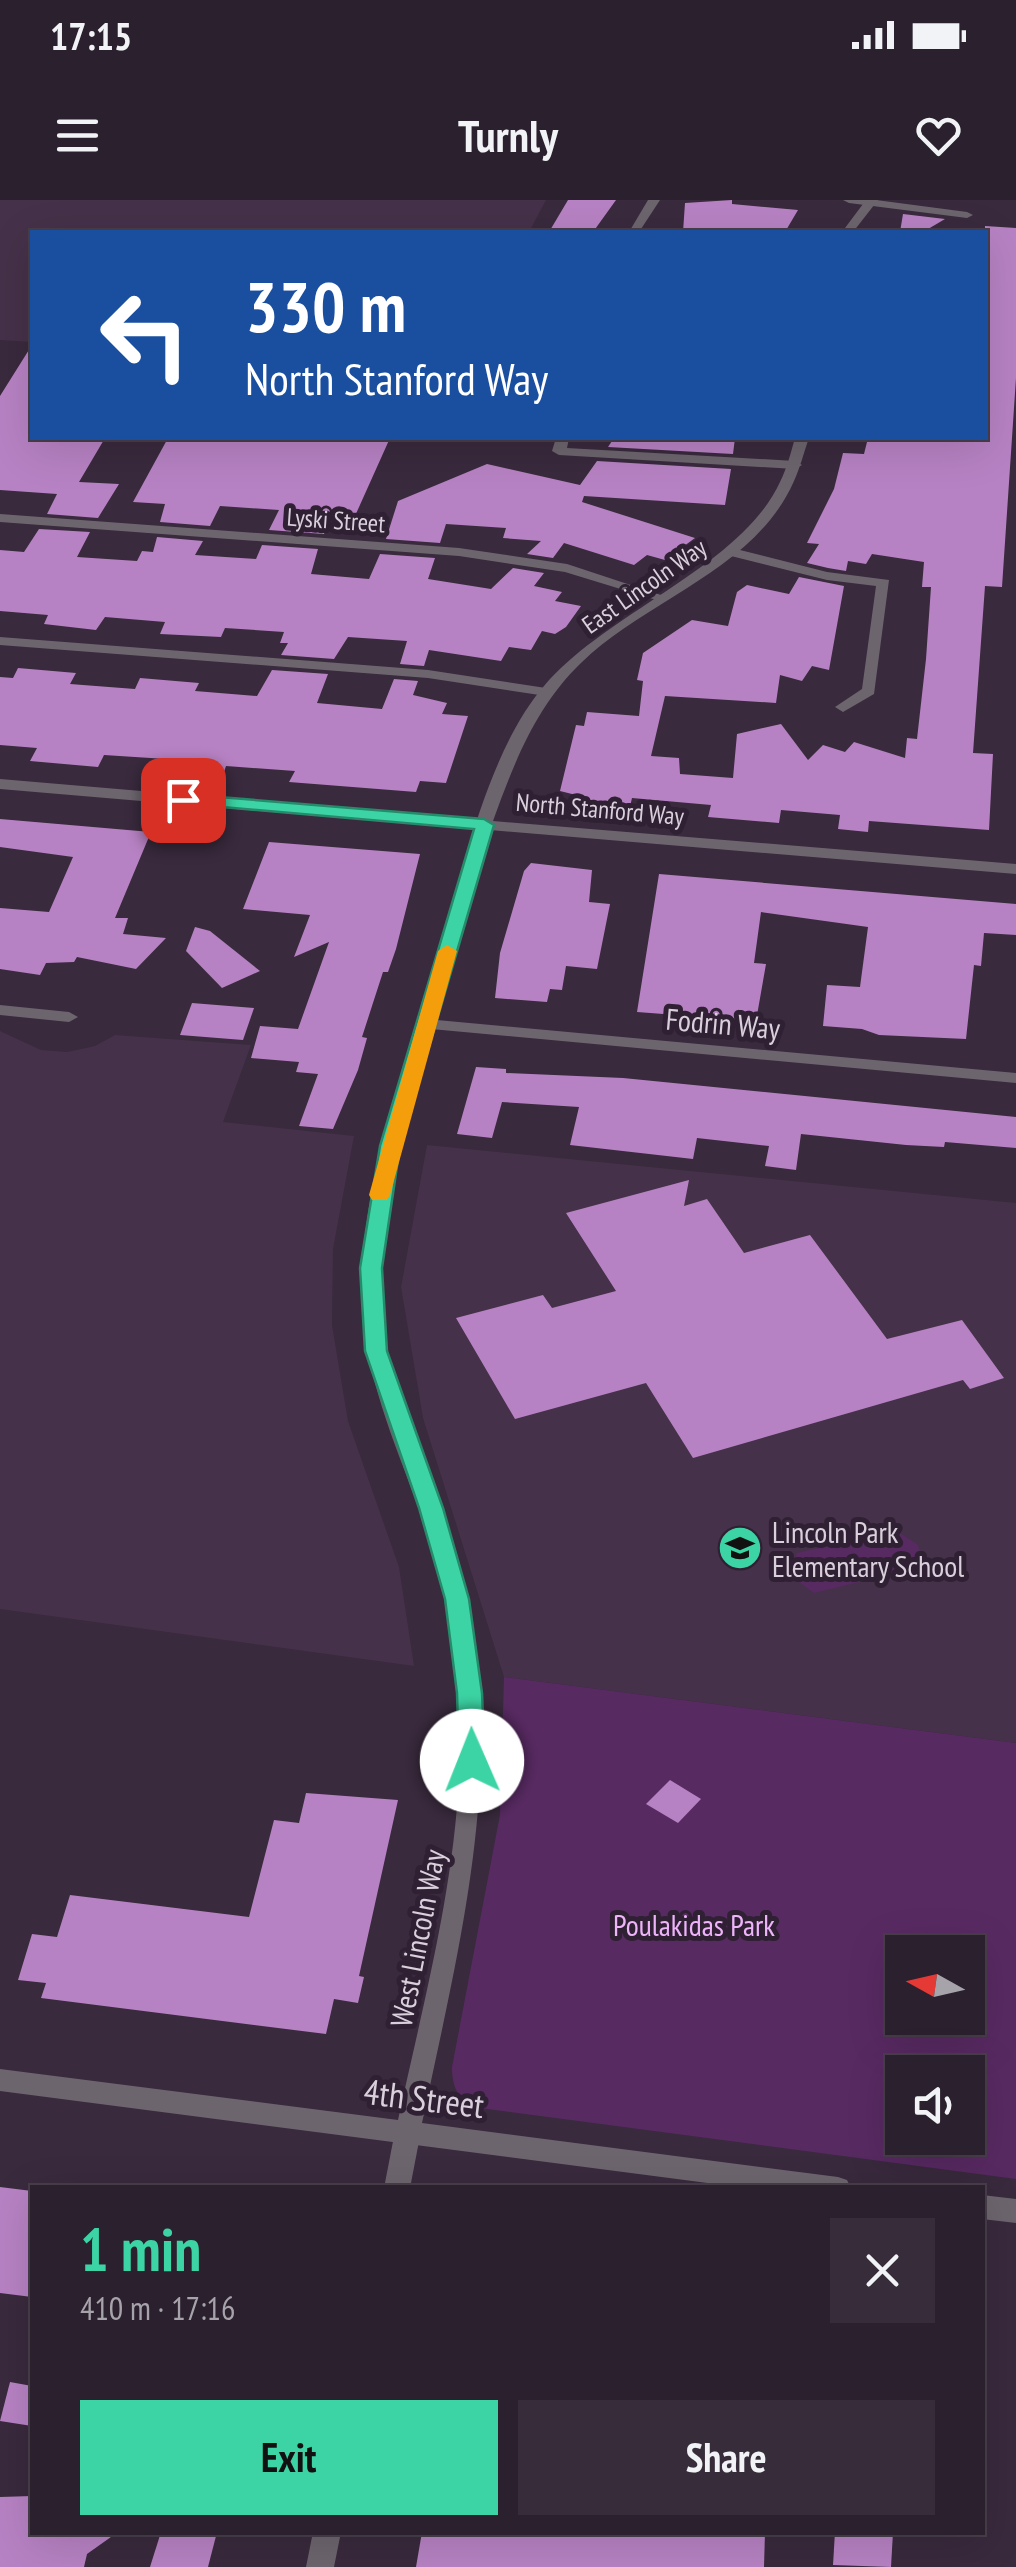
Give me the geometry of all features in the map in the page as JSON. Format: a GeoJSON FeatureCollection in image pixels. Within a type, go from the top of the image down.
{"type":"FeatureCollection","features":[{"type":"Feature","properties":{"kind":"street"},"geometry":{"type":"LineString","coordinates":[[635,230],[654,200]]}},
{"type":"Feature","properties":{"kind":"street"},"geometry":{"type":"LineString","coordinates":[[849,200],[967,215]]}},
{"type":"Feature","properties":{"kind":"street"},"geometry":{"type":"LineString","coordinates":[[849,230],[870,202]]}},
{"type":"Feature","properties":{"kind":"street"},"geometry":{"type":"LineString","coordinates":[[563,440],[559,451],[796,465]]}},
{"type":"Feature","properties":{"kind":"street","name":"East Lincoln Way"},"geometry":{"type":"LineString","coordinates":[[484,825],[502,776],[546,692],[604,638],[732,552],[774,506],[796,465],[802,440]]}},
{"type":"Feature","properties":{"kind":"street","name":"Lyski Street"},"geometry":{"type":"LineString","coordinates":[[0,518],[459,552],[567,568],[663,598]]}},
{"type":"Feature","properties":{"kind":"street"},"geometry":{"type":"LineString","coordinates":[[732,552],[827,576],[884,583],[870,691],[843,707]]}},
{"type":"Feature","properties":{"kind":"street"},"geometry":{"type":"LineString","coordinates":[[0,641],[428,674],[546,692]]}},
{"type":"Feature","properties":{"kind":"street","name":"North Stanford Way"},"geometry":{"type":"LineString","coordinates":[[0,784],[1016,870]]}},
{"type":"Feature","properties":{"kind":"street","name":"West Lincoln Way"},"geometry":{"type":"LineString","coordinates":[[398,2185],[461,1875],[472,1769],[470,1693],[457,1599],[431,1508],[391,1402],[372,1322],[371,1268],[381,1185],[484,825]]}},
{"type":"Feature","properties":{"kind":"street"},"geometry":{"type":"LineString","coordinates":[[0,1010],[69,1017]]}},
{"type":"Feature","properties":{"kind":"street","name":"Fodrin Way"},"geometry":{"type":"LineString","coordinates":[[426,1024],[1016,1078]]}},
{"type":"Feature","properties":{"kind":"street","name":"4th Street"},"geometry":{"type":"LineString","coordinates":[[0,2080],[815,2185]]}},
{"type":"Feature","properties":{"kind":"street"},"geometry":{"type":"LineString","coordinates":[[985,2206],[1016,2211]]}},
{"type":"Feature","properties":{"kind":"street"},"geometry":{"type":"LineString","coordinates":[[320,2567],[326,2535]]}},
{"type":"Feature","properties":{"kind":"shaded area"},"geometry":{"type":"Polygon","coordinates":[[[0,200],[546,200],[530,230],[30,230],[30,342],[0,340],[0,200]]]}},
{"type":"Feature","properties":{"kind":"shaded area"},"geometry":{"type":"Polygon","coordinates":[[[0,1031],[41,1050],[67,1052],[95,1046],[115,1035],[251,1045],[223,1122],[354,1136],[333,1249],[332,1325],[348,1421],[399,1567],[414,1666],[0,1609],[0,1031]]]}},
{"type":"Feature","properties":{"kind":"shaded area","name":"Lincoln Park Elementary School"},"geometry":{"type":"Polygon","coordinates":[[[427,1145],[1016,1203],[1016,1743],[504,1677],[423,1418],[401,1287],[427,1145]]]}},
{"type":"Feature","properties":{"kind":"green space"},"geometry":{"type":"Polygon","coordinates":[[[895,1530],[917,1544],[923,1558],[914,1569],[814,1593],[789,1575],[797,1553],[844,1542],[841,1536],[851,1534],[854,1540],[895,1530]]]}},
{"type":"Feature","properties":{"kind":"green space","name":"Poulakidas Park"},"geometry":{"type":"Polygon","coordinates":[[[504,1677],[1016,1743],[1016,2179],[480,2108],[462,2098],[455,2088],[452,2067],[500,1815],[504,1677]]]}},
{"type":"Feature","properties":{"kind":"building"},"geometry":{"type":"Polygon","coordinates":[[[568,200],[616,200],[594,230],[550,230],[568,200]]]}},
{"type":"Feature","properties":{"kind":"building"},"geometry":{"type":"Polygon","coordinates":[[[732,200],[732,204],[798,210],[786,230],[683,230],[685,203],[732,200]]]}},
{"type":"Feature","properties":{"kind":"building"},"geometry":{"type":"Polygon","coordinates":[[[903,214],[945,219],[926,230],[900,230],[903,214]]]}},
{"type":"Feature","properties":{"kind":"building"},"geometry":{"type":"Polygon","coordinates":[[[985,226],[1016,228],[1016,378],[1002,587],[985,586],[973,753],[993,754],[989,830],[869,821],[868,832],[838,829],[840,815],[781,810],[779,823],[708,817],[711,805],[632,798],[629,811],[573,806],[576,795],[560,791],[576,725],[584,726],[587,712],[639,716],[643,681],[637,680],[643,653],[692,620],[728,626],[737,592],[747,585],[789,594],[799,577],[844,586],[829,670],[812,666],[802,681],[780,675],[776,703],[665,696],[651,756],[679,758],[680,774],[733,778],[737,734],[781,724],[808,760],[823,745],[845,752],[854,742],[905,758],[907,738],[917,739],[926,659],[931,587],[922,587],[924,562],[872,554],[866,564],[848,561],[846,571],[807,563],[819,544],[807,543],[834,489],[843,453],[864,454],[868,440],[988,440],[985,226]]]}},
{"type":"Feature","properties":{"kind":"building"},"geometry":{"type":"Polygon","coordinates":[[[30,348],[30,440],[104,440],[79,482],[119,484],[98,518],[47,514],[57,494],[0,490],[0,396],[30,348]]]}},
{"type":"Feature","properties":{"kind":"building"},"geometry":{"type":"Polygon","coordinates":[[[167,440],[389,440],[355,516],[332,515],[324,534],[269,530],[279,510],[220,506],[210,526],[160,522],[165,504],[133,502],[167,440]]]}},
{"type":"Feature","properties":{"kind":"building"},"geometry":{"type":"Polygon","coordinates":[[[613,440],[735,440],[733,454],[608,447],[613,440]]]}},
{"type":"Feature","properties":{"kind":"building"},"geometry":{"type":"Polygon","coordinates":[[[597,461],[731,469],[725,505],[584,496],[582,502],[695,538],[665,560],[647,555],[634,565],[564,543],[553,558],[527,554],[541,541],[503,538],[506,528],[446,524],[440,543],[386,539],[398,501],[487,464],[580,485],[597,461]]]}},
{"type":"Feature","properties":{"kind":"building"},"geometry":{"type":"Polygon","coordinates":[[[39,529],[90,532],[77,557],[137,561],[142,551],[153,552],[157,537],[203,541],[195,555],[256,559],[262,545],[318,549],[311,574],[369,579],[380,554],[435,558],[428,579],[491,589],[513,568],[544,573],[534,586],[562,592],[555,601],[581,606],[566,627],[555,634],[542,631],[531,650],[509,647],[501,661],[429,650],[424,666],[400,664],[407,641],[348,637],[334,659],[281,655],[288,643],[280,643],[284,632],[225,628],[221,637],[160,634],[165,622],[105,617],[96,630],[44,624],[48,615],[0,611],[0,550],[24,552],[39,529]]]}},
{"type":"Feature","properties":{"kind":"building"},"geometry":{"type":"Polygon","coordinates":[[[18,668],[76,673],[70,684],[135,689],[140,678],[199,683],[195,691],[257,696],[272,670],[328,674],[317,703],[382,709],[394,679],[418,681],[413,695],[447,703],[442,714],[468,716],[446,783],[420,781],[416,792],[289,782],[295,771],[226,766],[223,775],[161,771],[166,759],[104,755],[98,767],[30,761],[37,748],[0,745],[0,677],[13,678],[18,668]]]}},
{"type":"Feature","properties":{"kind":"building"},"geometry":{"type":"Polygon","coordinates":[[[0,819],[151,832],[115,918],[128,918],[123,934],[166,938],[136,969],[77,957],[74,962],[46,963],[40,975],[0,969],[0,908],[49,912],[73,857],[0,847],[0,819]]]}},
{"type":"Feature","properties":{"kind":"building"},"geometry":{"type":"Polygon","coordinates":[[[269,842],[420,854],[396,949],[388,972],[383,972],[362,1037],[367,1038],[358,1070],[333,1129],[299,1126],[318,1074],[296,1072],[299,1062],[251,1058],[260,1026],[298,1029],[329,942],[294,957],[310,915],[243,909],[269,842]]]}},
{"type":"Feature","properties":{"kind":"building"},"geometry":{"type":"Polygon","coordinates":[[[531,863],[592,870],[589,902],[610,904],[597,969],[566,966],[562,990],[550,989],[547,1002],[495,998],[500,953],[524,871],[531,863]]]}},
{"type":"Feature","properties":{"kind":"building"},"geometry":{"type":"Polygon","coordinates":[[[659,874],[1016,904],[1016,935],[984,933],[981,966],[974,965],[966,1039],[879,1035],[862,1029],[823,1026],[827,985],[860,987],[868,927],[761,912],[754,963],[766,964],[756,1021],[637,1012],[659,874]]]}},
{"type":"Feature","properties":{"kind":"building"},"geometry":{"type":"Polygon","coordinates":[[[195,927],[210,931],[260,971],[222,988],[186,951],[195,927]]]}},
{"type":"Feature","properties":{"kind":"building"},"geometry":{"type":"Polygon","coordinates":[[[192,1003],[254,1008],[243,1040],[180,1035],[192,1003]]]}},
{"type":"Feature","properties":{"kind":"building"},"geometry":{"type":"Polygon","coordinates":[[[476,1067],[506,1069],[506,1073],[623,1078],[1016,1117],[1016,1148],[945,1142],[944,1147],[906,1145],[801,1134],[796,1170],[765,1166],[769,1146],[697,1138],[693,1159],[570,1145],[579,1107],[502,1102],[492,1138],[457,1134],[476,1067]]]}},
{"type":"Feature","properties":{"kind":"building"},"geometry":{"type":"Polygon","coordinates":[[[689,1180],[684,1206],[707,1199],[744,1253],[810,1235],[887,1339],[962,1320],[1004,1378],[970,1389],[963,1380],[693,1458],[646,1383],[515,1419],[456,1318],[543,1295],[552,1308],[616,1291],[566,1213],[689,1180]]]}},
{"type":"Feature","properties":{"kind":"building"},"geometry":{"type":"Polygon","coordinates":[[[670,1780],[701,1799],[678,1823],[646,1804],[670,1780]]]}},
{"type":"Feature","properties":{"kind":"building"},"geometry":{"type":"Polygon","coordinates":[[[306,1793],[398,1800],[359,1976],[364,1977],[358,2003],[334,1999],[326,2034],[41,1998],[46,1983],[18,1980],[32,1934],[57,1937],[70,1895],[249,1917],[274,1820],[299,1823],[306,1793]]]}},
{"type":"Feature","properties":{"kind":"building"},"geometry":{"type":"Polygon","coordinates":[[[0,2187],[30,2191],[30,2297],[0,2293],[0,2187]]]}},
{"type":"Feature","properties":{"kind":"building"},"geometry":{"type":"Polygon","coordinates":[[[10,2382],[30,2386],[30,2426],[0,2421],[10,2382]]]}},
{"type":"Feature","properties":{"kind":"building"},"geometry":{"type":"Polygon","coordinates":[[[30,2496],[30,2535],[114,2535],[87,2554],[84,2567],[0,2567],[0,2497],[30,2496]]]}},
{"type":"Feature","properties":{"kind":"building"},"geometry":{"type":"Polygon","coordinates":[[[160,2535],[216,2536],[208,2567],[150,2567],[160,2535]]]}},
{"type":"Feature","properties":{"kind":"building"},"geometry":{"type":"Polygon","coordinates":[[[421,2535],[765,2535],[764,2567],[416,2567],[421,2535]]]}},
{"type":"Feature","properties":{"kind":"building"},"geometry":{"type":"Polygon","coordinates":[[[835,2535],[893,2535],[891,2567],[833,2565],[835,2535]]]}},
{"type":"Feature","properties":{"kind":"slow traffic"},"geometry":{"type":"LineString","coordinates":[[379,1195],[447,951]]}},
{"type":"Feature","properties":{"kind":"place","name":"Lincoln Park Elementary School"},"geometry":{"type":"Point","coordinates":[740,1548]}},
{"type":"Feature","properties":{"kind":"route"},"geometry":{"type":"LineString","coordinates":[[183,800],[484,825],[390,1146],[376,1212],[371,1268],[376,1351],[431,1508],[457,1599],[470,1693],[472,1761]]}}]}
